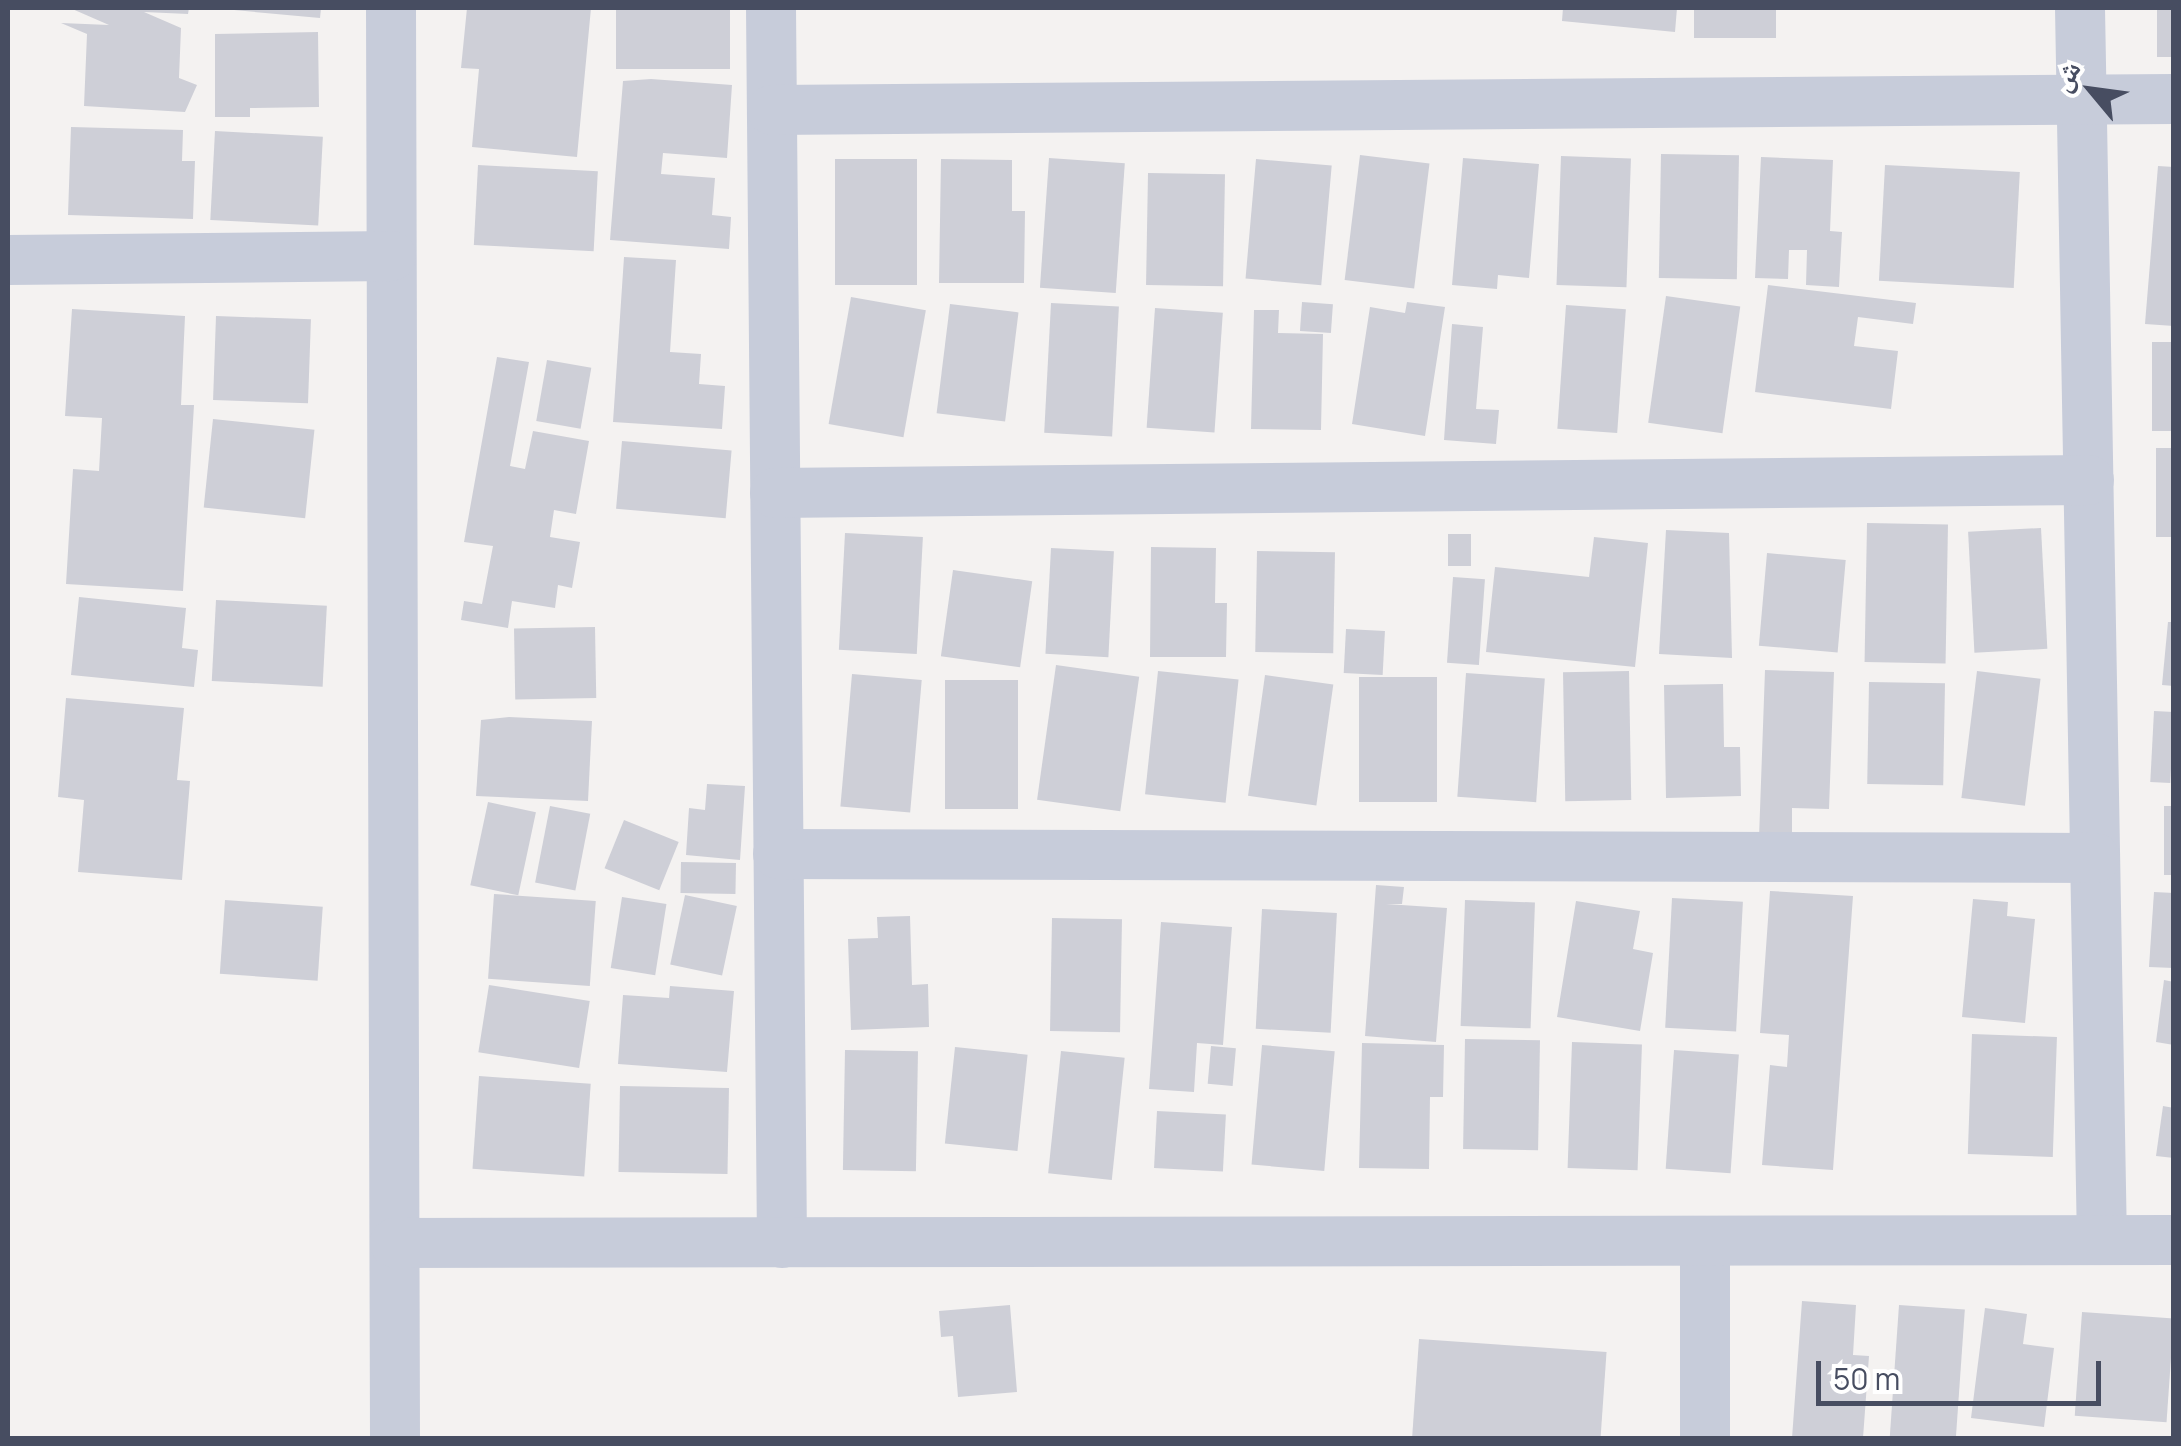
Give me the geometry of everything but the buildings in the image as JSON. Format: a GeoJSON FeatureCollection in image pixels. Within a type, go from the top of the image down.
{"type":"FeatureCollection","features":[{"type":"Feature","properties":{"kind":"street"},"geometry":{"type":"LineString","coordinates":[[390,8],[395,1438]]}},
{"type":"Feature","properties":{"kind":"street"},"geometry":{"type":"LineString","coordinates":[[771,8],[782,1243]]}},
{"type":"Feature","properties":{"kind":"street"},"geometry":{"type":"LineString","coordinates":[[2080,8],[2102,1240]]}},
{"type":"Feature","properties":{"kind":"street"},"geometry":{"type":"LineString","coordinates":[[772,110],[2174,99]]}},
{"type":"Feature","properties":{"kind":"street"},"geometry":{"type":"LineString","coordinates":[[8,260],[392,256]]}},
{"type":"Feature","properties":{"kind":"street"},"geometry":{"type":"LineString","coordinates":[[775,493],[2089,480]]}},
{"type":"Feature","properties":{"kind":"street"},"geometry":{"type":"LineString","coordinates":[[778,854],[2095,858]]}},
{"type":"Feature","properties":{"kind":"street"},"geometry":{"type":"LineString","coordinates":[[395,1244],[2174,1240]]}},
{"type":"Feature","properties":{"kind":"street"},"geometry":{"type":"LineString","coordinates":[[1704,1242],[1705,1438]]}}]}
